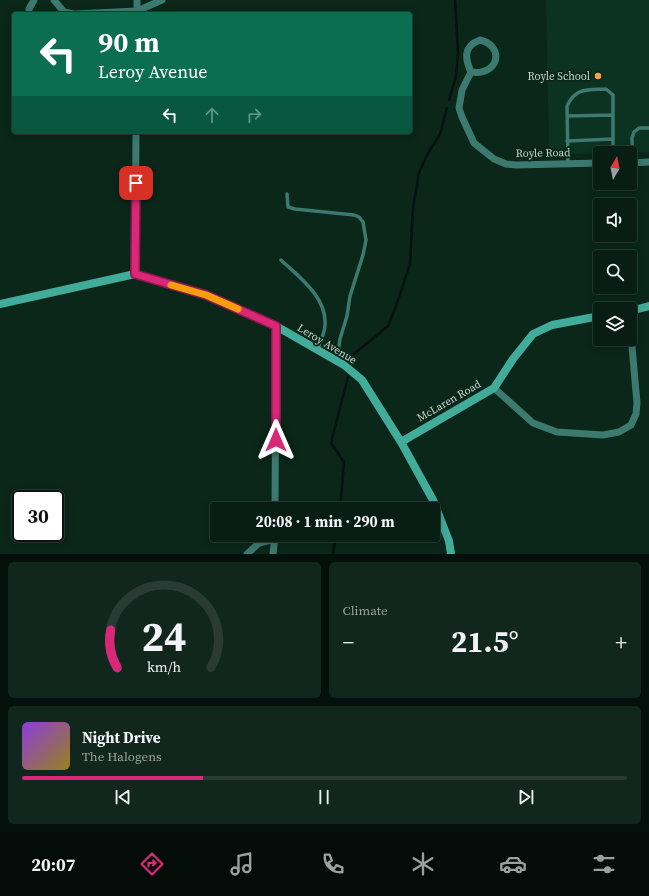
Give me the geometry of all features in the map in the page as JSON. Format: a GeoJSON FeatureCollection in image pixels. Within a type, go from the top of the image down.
{"type":"FeatureCollection","features":[{"type":"Feature","properties":{"kind":"street"},"geometry":{"type":"LineString","coordinates":[[29,12],[34,0]]}},
{"type":"Feature","properties":{"kind":"street"},"geometry":{"type":"LineString","coordinates":[[54,0],[62,12]]}},
{"type":"Feature","properties":{"kind":"street"},"geometry":{"type":"LineString","coordinates":[[137,0],[137,12],[162,0]]}},
{"type":"Feature","properties":{"kind":"street"},"geometry":{"type":"LineString","coordinates":[[480,40],[488,42],[495,48],[496,57],[494,64],[489,69],[482,72],[471,72],[467,56],[469,48],[473,43],[480,40]]}},
{"type":"Feature","properties":{"kind":"street","name":"Royle Road"},"geometry":{"type":"LineString","coordinates":[[471,72],[462,90],[459,108],[474,143],[494,159],[506,164],[593,163]]}},
{"type":"Feature","properties":{"kind":"street"},"geometry":{"type":"LineString","coordinates":[[135,274],[136,134]]}},
{"type":"Feature","properties":{"kind":"street"},"geometry":{"type":"LineString","coordinates":[[637,163],[649,162]]}},
{"type":"Feature","properties":{"kind":"street","name":"Leroy Avenue"},"geometry":{"type":"LineString","coordinates":[[0,304],[135,274],[206,295],[276,326],[337,361],[351,370],[362,380],[401,442],[433,500],[449,541],[451,554]]}},
{"type":"Feature","properties":{"kind":"street"},"geometry":{"type":"LineString","coordinates":[[637,309],[649,306]]}},
{"type":"Feature","properties":{"kind":"street","name":"McLaren Road"},"geometry":{"type":"LineString","coordinates":[[401,442],[494,388],[512,359],[533,334],[552,325],[593,317]]}},
{"type":"Feature","properties":{"kind":"street"},"geometry":{"type":"LineString","coordinates":[[275,502],[276,326]]}},
{"type":"Feature","properties":{"kind":"street"},"geometry":{"type":"LineString","coordinates":[[494,388],[533,423],[557,432],[603,436],[619,432],[631,425],[636,414],[637,403],[632,346]]}},
{"type":"Feature","properties":{"kind":"street"},"geometry":{"type":"LineString","coordinates":[[247,554],[262,542]]}},
{"type":"Feature","properties":{"kind":"street"},"geometry":{"type":"LineString","coordinates":[[273,554],[274,542]]}},
{"type":"Feature","properties":{"kind":"lane"},"geometry":{"type":"LineString","coordinates":[[568,164],[567,106],[570,99],[582,90],[606,89],[613,95],[614,146]]}},
{"type":"Feature","properties":{"kind":"lane"},"geometry":{"type":"LineString","coordinates":[[567,116],[613,115]]}},
{"type":"Feature","properties":{"kind":"lane"},"geometry":{"type":"LineString","coordinates":[[632,146],[634,132],[639,128],[649,128]]}},
{"type":"Feature","properties":{"kind":"lane"},"geometry":{"type":"LineString","coordinates":[[567,140],[613,139]]}},
{"type":"Feature","properties":{"kind":"lane"},"geometry":{"type":"LineString","coordinates":[[287,194],[288,207],[354,215],[359,217],[363,222],[366,240],[363,255],[350,296],[347,316],[340,339],[337,361]]}},
{"type":"Feature","properties":{"kind":"lane"},"geometry":{"type":"LineString","coordinates":[[281,260],[310,288],[323,308],[325,325],[317,350]]}},
{"type":"Feature","properties":{"kind":"shaded area","name":"Royle School"},"geometry":{"type":"Polygon","coordinates":[[[546,0],[649,0],[649,152],[637,152],[637,146],[593,146],[593,154],[549,155],[546,0]]]}},
{"type":"Feature","properties":{"kind":"waterway"},"geometry":{"type":"LineString","coordinates":[[449,100],[456,77],[458,52],[455,0]]}},
{"type":"Feature","properties":{"kind":"waterway"},"geometry":{"type":"LineString","coordinates":[[354,354],[388,326],[396,306],[410,264],[413,208],[419,173],[427,155],[440,134],[447,108]]}},
{"type":"Feature","properties":{"kind":"waterway"},"geometry":{"type":"LineString","coordinates":[[341,502],[344,462],[331,443],[348,377]]}},
{"type":"Feature","properties":{"kind":"waterway"},"geometry":{"type":"LineString","coordinates":[[333,554],[335,542]]}},
{"type":"Feature","properties":{"kind":"slow traffic"},"geometry":{"type":"LineString","coordinates":[[171,285],[206,295],[238,309]]}},
{"type":"Feature","properties":{"kind":"place","name":"Royle School"},"geometry":{"type":"Point","coordinates":[598,76]}},
{"type":"Feature","properties":{"kind":"route"},"geometry":{"type":"LineString","coordinates":[[136,183],[135,274],[206,295],[276,326],[276,440]]}}]}
